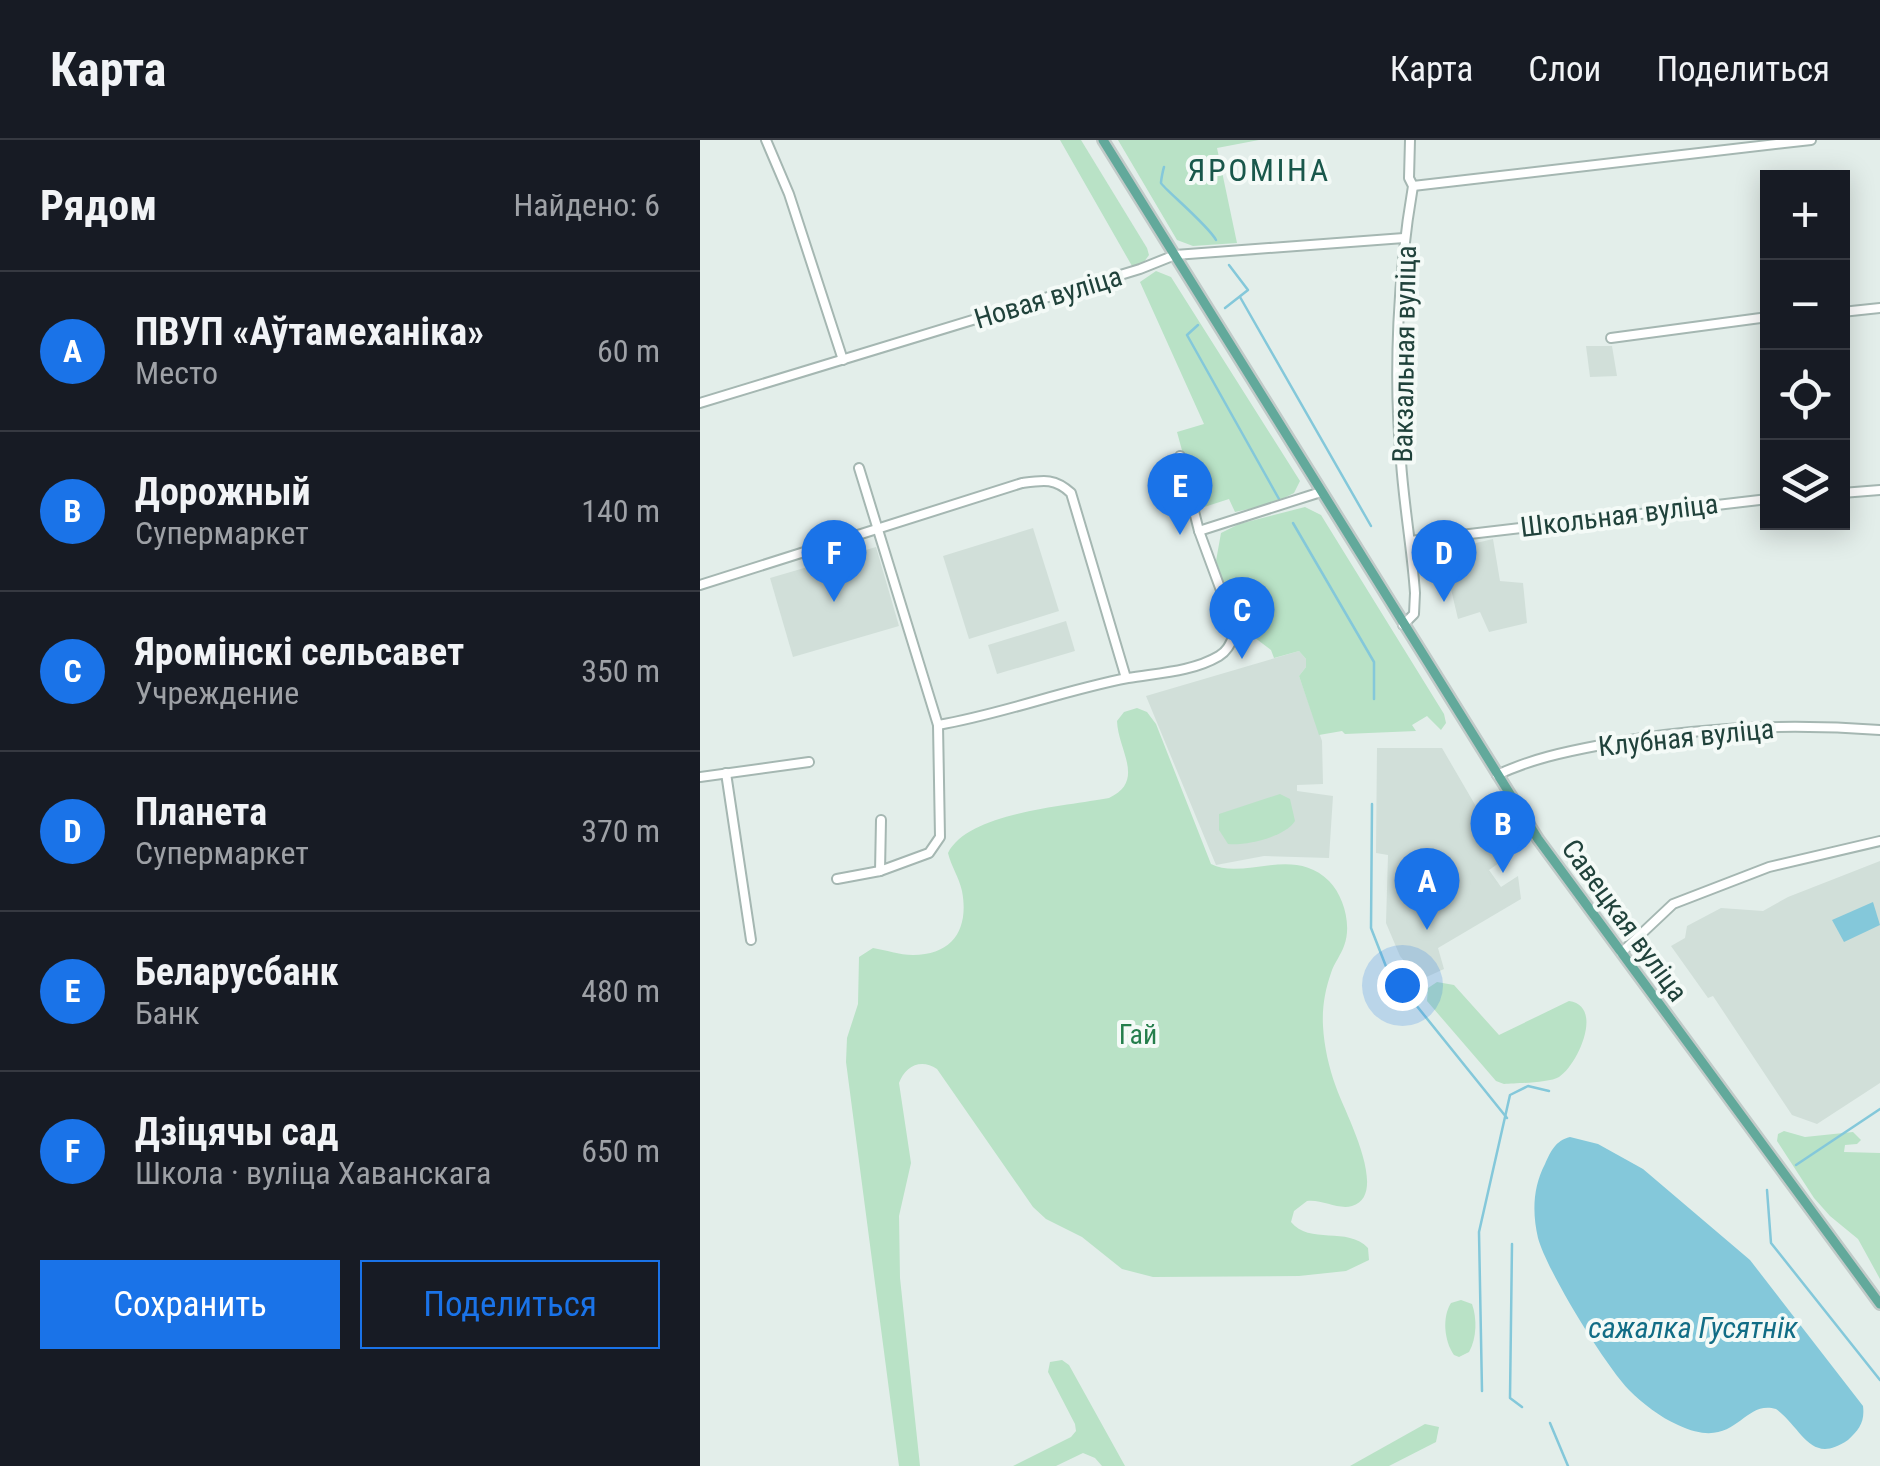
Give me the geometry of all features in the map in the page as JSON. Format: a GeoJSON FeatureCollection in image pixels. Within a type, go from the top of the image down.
{"type":"FeatureCollection","features":[{"type":"Feature","properties":{"kind":"main road","name":"Савецкая вуліца"},"geometry":{"type":"LineString","coordinates":[[1103,140],[1538,840],[1880,1304]]}},
{"type":"Feature","properties":{"kind":"street"},"geometry":{"type":"LineString","coordinates":[[766,140],[789,194],[844,360]]}},
{"type":"Feature","properties":{"kind":"street","name":"Вакзальная вуліца"},"geometry":{"type":"LineString","coordinates":[[1403,625],[1414,614],[1398,400],[1404,238],[1413,186],[1409,178],[1410,140]]}},
{"type":"Feature","properties":{"kind":"street"},"geometry":{"type":"LineString","coordinates":[[1413,186],[1810,140]]}},
{"type":"Feature","properties":{"kind":"street","name":"Новая вуліца"},"geometry":{"type":"LineString","coordinates":[[700,403],[1175,255],[1404,238]]}},
{"type":"Feature","properties":{"kind":"street"},"geometry":{"type":"LineString","coordinates":[[1850,311],[1880,308]]}},
{"type":"Feature","properties":{"kind":"street"},"geometry":{"type":"LineString","coordinates":[[1611,338],[1760,318]]}},
{"type":"Feature","properties":{"kind":"street"},"geometry":{"type":"LineString","coordinates":[[938,725],[1126,678],[1197,665],[1220,656],[1230,646],[1236,631],[1199,531],[1180,456]]}},
{"type":"Feature","properties":{"kind":"street"},"geometry":{"type":"LineString","coordinates":[[836,879],[880,871],[929,853],[940,838],[938,725],[859,468]]}},
{"type":"Feature","properties":{"kind":"street"},"geometry":{"type":"LineString","coordinates":[[700,584],[1022,483],[1059,482],[1071,494],[1126,678]]}},
{"type":"Feature","properties":{"kind":"street"},"geometry":{"type":"LineString","coordinates":[[1850,492],[1880,490]]}},
{"type":"Feature","properties":{"kind":"street"},"geometry":{"type":"LineString","coordinates":[[1199,531],[1321,492]]}},
{"type":"Feature","properties":{"kind":"street","name":"Школьная вуліца"},"geometry":{"type":"LineString","coordinates":[[1410,540],[1760,500]]}},
{"type":"Feature","properties":{"kind":"street","name":"Клубная вуліца"},"geometry":{"type":"LineString","coordinates":[[1497,775],[1535,758],[1649,736],[1766,725],[1880,730]]}},
{"type":"Feature","properties":{"kind":"street"},"geometry":{"type":"LineString","coordinates":[[700,777],[809,762]]}},
{"type":"Feature","properties":{"kind":"street"},"geometry":{"type":"LineString","coordinates":[[726,773],[751,940]]}},
{"type":"Feature","properties":{"kind":"street"},"geometry":{"type":"LineString","coordinates":[[880,871],[881,820]]}},
{"type":"Feature","properties":{"kind":"street"},"geometry":{"type":"LineString","coordinates":[[1621,953],[1673,904],[1769,867],[1880,841]]}},
{"type":"Feature","properties":{"kind":"shaded area"},"geometry":{"type":"Polygon","coordinates":[[[1586,346],[1612,346],[1617,376],[1590,377],[1586,346]]]}},
{"type":"Feature","properties":{"kind":"shaded area"},"geometry":{"type":"Polygon","coordinates":[[[1033,528],[1059,611],[969,639],[943,556],[1033,528]]]}},
{"type":"Feature","properties":{"kind":"shaded area"},"geometry":{"type":"Polygon","coordinates":[[[1493,539],[1500,581],[1523,583],[1527,623],[1489,632],[1480,612],[1458,619],[1442,551],[1493,539]]]}},
{"type":"Feature","properties":{"kind":"shaded area"},"geometry":{"type":"Polygon","coordinates":[[[876,547],[899,626],[793,657],[770,578],[876,547]]]}},
{"type":"Feature","properties":{"kind":"shaded area"},"geometry":{"type":"Polygon","coordinates":[[[1066,621],[1075,651],[997,674],[988,645],[1066,621]]]}},
{"type":"Feature","properties":{"kind":"shaded area"},"geometry":{"type":"Polygon","coordinates":[[[1299,651],[1306,659],[1306,667],[1299,676],[1322,741],[1323,784],[1297,785],[1297,791],[1333,796],[1329,858],[1264,856],[1216,865],[1146,696],[1299,651]]]}},
{"type":"Feature","properties":{"kind":"shaded area"},"geometry":{"type":"Polygon","coordinates":[[[1377,748],[1442,748],[1506,858],[1489,870],[1501,887],[1518,876],[1521,899],[1438,948],[1444,969],[1420,980],[1400,956],[1386,923],[1388,855],[1376,853],[1377,748]]]}},
{"type":"Feature","properties":{"kind":"shaded area"},"geometry":{"type":"Polygon","coordinates":[[[1880,861],[1880,1083],[1817,1124],[1792,1115],[1713,996],[1708,998],[1671,946],[1685,938],[1687,926],[1721,908],[1763,911],[1788,897],[1880,861]]]}},
{"type":"Feature","properties":{"kind":"green space"},"geometry":{"type":"Polygon","coordinates":[[[1060,140],[1081,140],[1147,248],[1149,255],[1144,262],[1132,266],[1060,140]]]}},
{"type":"Feature","properties":{"kind":"green space"},"geometry":{"type":"Polygon","coordinates":[[[1118,140],[1259,140],[1217,148],[1237,243],[1193,246],[1177,240],[1118,140]]]}},
{"type":"Feature","properties":{"kind":"green space"},"geometry":{"type":"Polygon","coordinates":[[[1156,271],[1171,277],[1300,481],[1294,493],[1272,504],[1235,512],[1229,499],[1198,509],[1177,432],[1204,424],[1140,282],[1156,271]]]}},
{"type":"Feature","properties":{"kind":"green space"},"geometry":{"type":"Polygon","coordinates":[[[1305,507],[1321,515],[1444,714],[1446,723],[1441,730],[1427,716],[1412,725],[1416,731],[1342,731],[1319,735],[1299,676],[1306,667],[1306,659],[1299,651],[1274,658],[1271,650],[1242,628],[1216,561],[1221,533],[1239,524],[1305,507]]]}},
{"type":"Feature","properties":{"kind":"green space","name":"Гай"},"geometry":{"type":"Polygon","coordinates":[[[1137,708],[1147,712],[1156,724],[1211,864],[1238,869],[1300,866],[1329,881],[1342,903],[1346,938],[1327,986],[1324,1034],[1333,1080],[1361,1151],[1367,1186],[1363,1199],[1352,1206],[1307,1201],[1294,1211],[1291,1222],[1308,1233],[1360,1242],[1368,1248],[1369,1260],[1346,1271],[1299,1276],[1153,1277],[1122,1269],[1082,1237],[1046,1219],[1033,1207],[937,1069],[914,1065],[899,1083],[911,1163],[899,1216],[900,1278],[920,1466],[899,1466],[846,1062],[847,1038],[858,1004],[859,957],[873,948],[908,955],[927,954],[948,945],[960,928],[964,904],[948,853],[959,839],[976,828],[1021,813],[1109,798],[1120,791],[1128,774],[1117,721],[1124,712],[1137,708]]]}},
{"type":"Feature","properties":{"kind":"green space"},"geometry":{"type":"Polygon","coordinates":[[[1280,794],[1290,799],[1295,821],[1290,827],[1264,839],[1228,844],[1219,830],[1219,814],[1280,794]]]}},
{"type":"Feature","properties":{"kind":"green space"},"geometry":{"type":"Polygon","coordinates":[[[1437,982],[1454,985],[1499,1035],[1569,1001],[1580,1005],[1586,1024],[1580,1049],[1566,1071],[1554,1079],[1504,1084],[1496,1081],[1427,1001],[1428,988],[1437,982]]]}},
{"type":"Feature","properties":{"kind":"green space"},"geometry":{"type":"Polygon","coordinates":[[[1784,1131],[1805,1137],[1853,1132],[1861,1140],[1845,1145],[1844,1152],[1880,1153],[1880,1279],[1858,1239],[1814,1198],[1777,1141],[1778,1134],[1784,1131]]]}},
{"type":"Feature","properties":{"kind":"green space"},"geometry":{"type":"Polygon","coordinates":[[[1461,1300],[1472,1304],[1475,1328],[1469,1352],[1459,1357],[1448,1343],[1445,1322],[1451,1303],[1461,1300]]]}},
{"type":"Feature","properties":{"kind":"green space"},"geometry":{"type":"Polygon","coordinates":[[[1062,1360],[1069,1365],[1125,1466],[1102,1466],[1083,1453],[1056,1466],[1013,1466],[1076,1431],[1048,1372],[1050,1362],[1062,1360]]]}},
{"type":"Feature","properties":{"kind":"green space"},"geometry":{"type":"Polygon","coordinates":[[[1425,1424],[1439,1427],[1436,1442],[1389,1466],[1350,1466],[1425,1424]]]}},
{"type":"Feature","properties":{"kind":"water"},"geometry":{"type":"Polygon","coordinates":[[[1873,902],[1880,925],[1844,942],[1832,920],[1873,902]]]}},
{"type":"Feature","properties":{"kind":"water","name":"сажалка Гусятнік"},"geometry":{"type":"Polygon","coordinates":[[[1570,1137],[1598,1144],[1643,1169],[1750,1260],[1863,1406],[1860,1425],[1848,1440],[1835,1447],[1816,1447],[1776,1409],[1764,1408],[1726,1430],[1698,1432],[1665,1418],[1629,1390],[1578,1317],[1538,1238],[1534,1209],[1538,1182],[1554,1147],[1570,1137]]]}},
{"type":"Feature","properties":{"kind":"waterway"},"geometry":{"type":"LineString","coordinates":[[1164,167],[1161,183],[1216,240]]}},
{"type":"Feature","properties":{"kind":"waterway"},"geometry":{"type":"LineString","coordinates":[[1225,308],[1248,290],[1229,265]]}},
{"type":"Feature","properties":{"kind":"waterway"},"geometry":{"type":"LineString","coordinates":[[1240,297],[1371,526]]}},
{"type":"Feature","properties":{"kind":"waterway"},"geometry":{"type":"LineString","coordinates":[[1198,325],[1187,335],[1279,499]]}},
{"type":"Feature","properties":{"kind":"waterway"},"geometry":{"type":"LineString","coordinates":[[1293,523],[1374,662],[1374,699]]}},
{"type":"Feature","properties":{"kind":"waterway"},"geometry":{"type":"LineString","coordinates":[[1372,804],[1371,928],[1387,969],[1507,1118]]}},
{"type":"Feature","properties":{"kind":"waterway"},"geometry":{"type":"LineString","coordinates":[[1482,1391],[1479,1232],[1510,1095],[1528,1086],[1549,1091]]}},
{"type":"Feature","properties":{"kind":"waterway"},"geometry":{"type":"LineString","coordinates":[[1796,1165],[1880,1109]]}},
{"type":"Feature","properties":{"kind":"waterway"},"geometry":{"type":"LineString","coordinates":[[1767,1190],[1771,1243],[1880,1380]]}},
{"type":"Feature","properties":{"kind":"waterway"},"geometry":{"type":"LineString","coordinates":[[1512,1244],[1510,1398],[1522,1407]]}},
{"type":"Feature","properties":{"kind":"waterway"},"geometry":{"type":"LineString","coordinates":[[1550,1423],[1568,1466]]}},
{"type":"Feature","properties":{"kind":"place","name":"Беларусбанк"},"geometry":{"type":"Point","coordinates":[1180,535]}},
{"type":"Feature","properties":{"kind":"place","name":"Дзіцячы сад"},"geometry":{"type":"Point","coordinates":[834,602]}},
{"type":"Feature","properties":{"kind":"place","name":"Планета"},"geometry":{"type":"Point","coordinates":[1444,602]}},
{"type":"Feature","properties":{"kind":"place","name":"Яромінскі сельсавет"},"geometry":{"type":"Point","coordinates":[1242,659]}},
{"type":"Feature","properties":{"kind":"place","name":"Дорожный"},"geometry":{"type":"Point","coordinates":[1503,873]}},
{"type":"Feature","properties":{"kind":"place","name":"ПВУП «Аўтамеханіка»"},"geometry":{"type":"Point","coordinates":[1427,930]}},
{"type":"Feature","properties":{"kind":"district","name":"ЯРОМІНА"},"geometry":{"type":"Point","coordinates":[1259,170]}}]}
